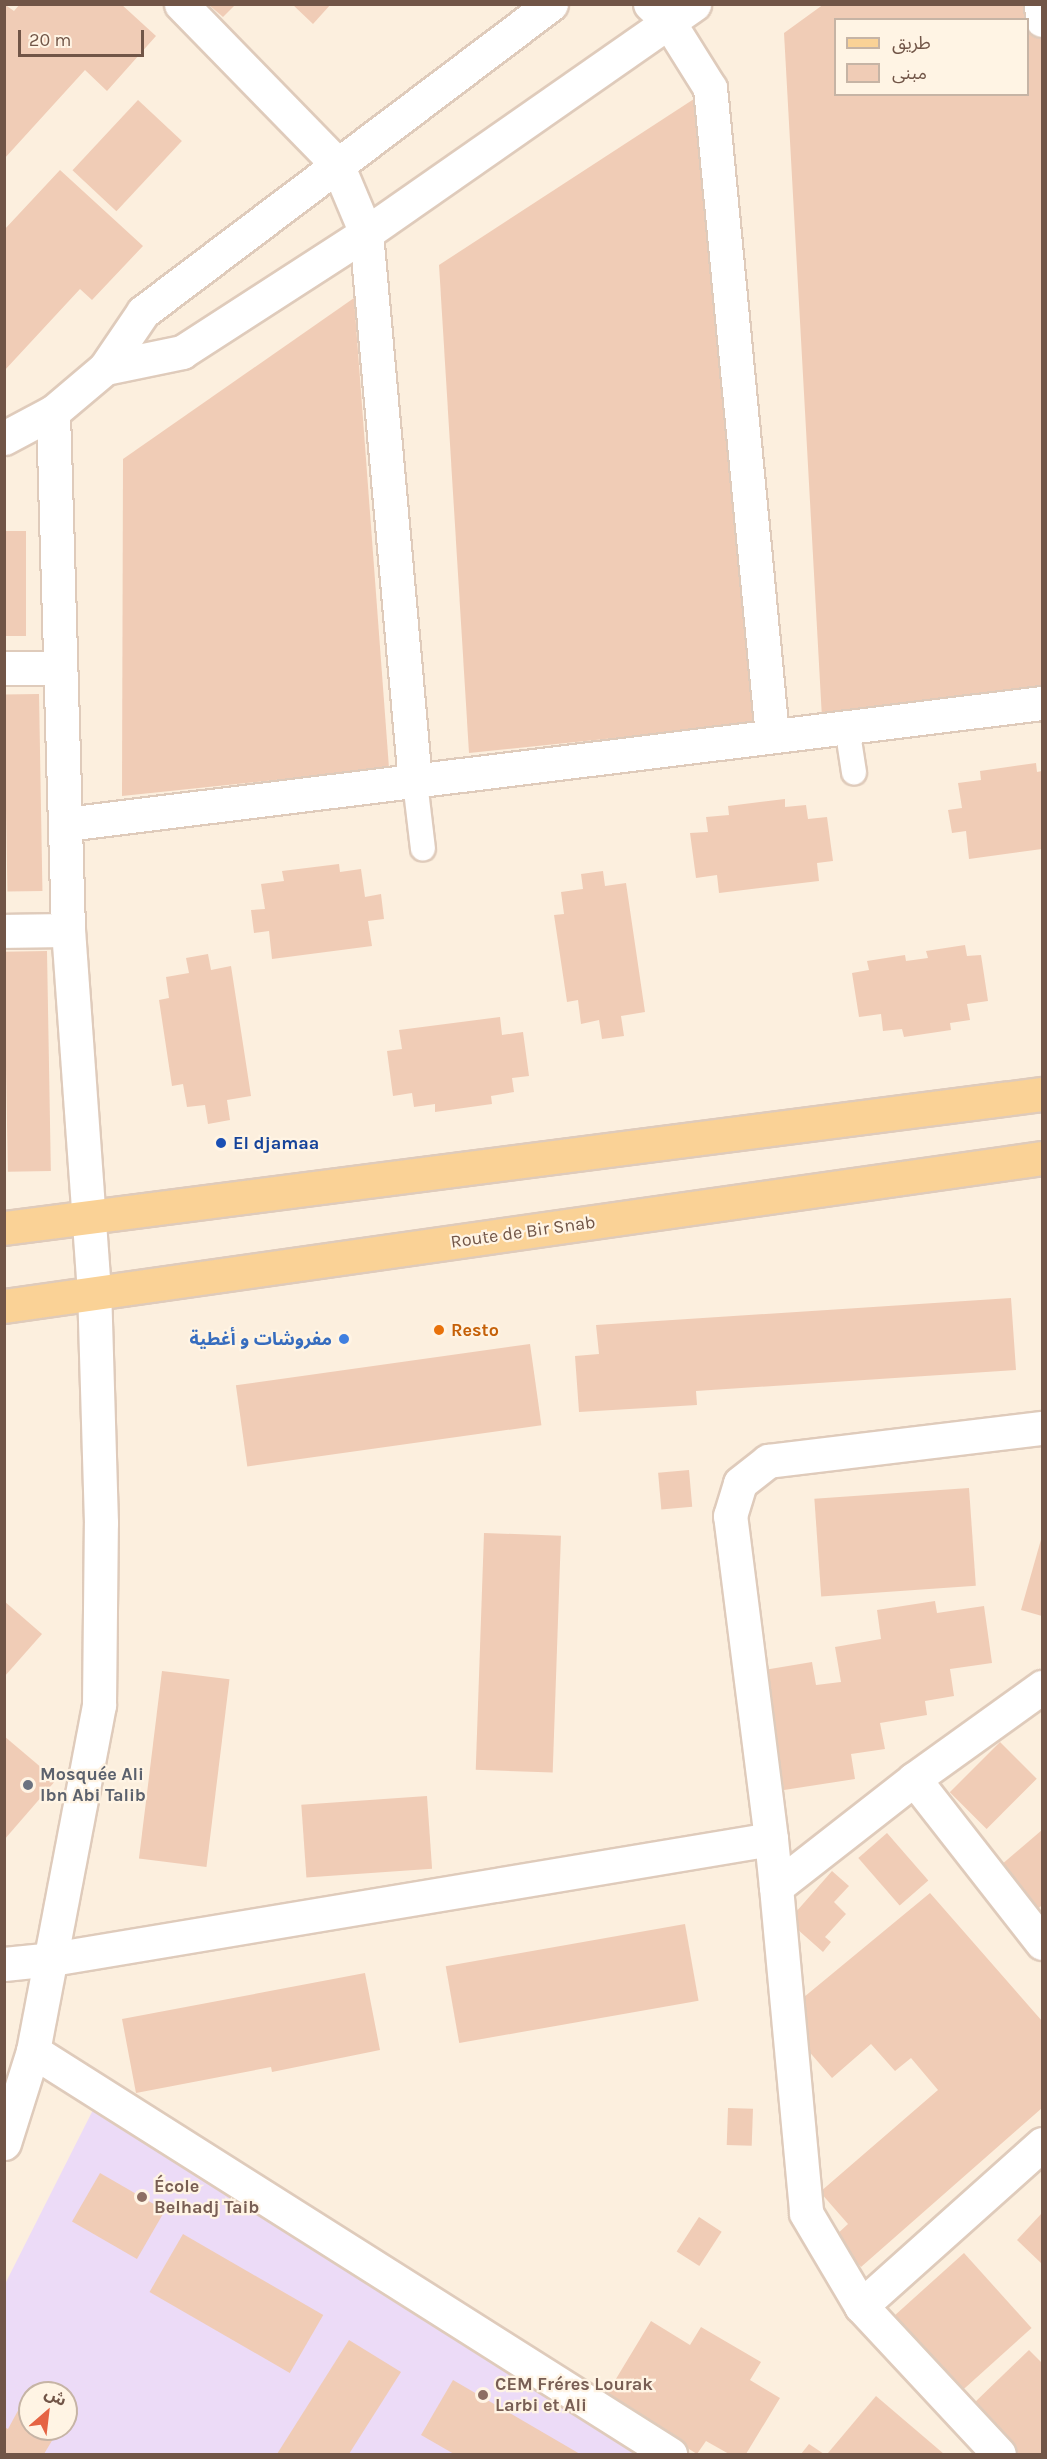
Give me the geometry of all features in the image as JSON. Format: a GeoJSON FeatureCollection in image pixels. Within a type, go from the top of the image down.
{"type":"FeatureCollection","features":[{"type":"Feature","properties":{"kind":"main road"},"geometry":{"type":"LineString","coordinates":[[4,1228],[1042,1094]]}},
{"type":"Feature","properties":{"kind":"main road","name":"Route de Bir Snab"},"geometry":{"type":"LineString","coordinates":[[4,1306],[1042,1158]]}},
{"type":"Feature","properties":{"kind":"street"},"geometry":{"type":"LineString","coordinates":[[180,4],[337,164],[366,233],[415,782]]}},
{"type":"Feature","properties":{"kind":"street"},"geometry":{"type":"LineString","coordinates":[[4,438],[53,412],[105,369],[143,312],[551,4]]}},
{"type":"Feature","properties":{"kind":"street"},"geometry":{"type":"LineString","coordinates":[[1041,4],[1042,20]]}},
{"type":"Feature","properties":{"kind":"street"},"geometry":{"type":"LineString","coordinates":[[105,369],[182,352],[366,233],[671,10],[710,88],[772,736]]}},
{"type":"Feature","properties":{"kind":"street"},"geometry":{"type":"LineString","coordinates":[[4,2143],[33,2051],[99,1705],[101,1523],[94,1292],[68,930],[53,412]]}},
{"type":"Feature","properties":{"kind":"street"},"geometry":{"type":"LineString","coordinates":[[4,668],[60,668]]}},
{"type":"Feature","properties":{"kind":"street"},"geometry":{"type":"LineString","coordinates":[[66,824],[1042,703]]}},
{"type":"Feature","properties":{"kind":"street"},"geometry":{"type":"LineString","coordinates":[[4,931],[68,930]]}},
{"type":"Feature","properties":{"kind":"street"},"geometry":{"type":"LineString","coordinates":[[999,2454],[861,2306],[806,2213],[771,1839],[730,1516],[740,1483],[768,1461],[1042,1428]]}},
{"type":"Feature","properties":{"kind":"street"},"geometry":{"type":"LineString","coordinates":[[776,1887],[914,1779],[1042,1688]]}},
{"type":"Feature","properties":{"kind":"street"},"geometry":{"type":"LineString","coordinates":[[914,1779],[1042,1943]]}},
{"type":"Feature","properties":{"kind":"street"},"geometry":{"type":"LineString","coordinates":[[4,1964],[52,1959],[771,1839]]}},
{"type":"Feature","properties":{"kind":"street"},"geometry":{"type":"LineString","coordinates":[[33,2051],[670,2454]]}},
{"type":"Feature","properties":{"kind":"street"},"geometry":{"type":"LineString","coordinates":[[861,2306],[1042,2144]]}},
{"type":"Feature","properties":{"kind":"lane"},"geometry":{"type":"LineString","coordinates":[[847,727],[854,772]]}},
{"type":"Feature","properties":{"kind":"lane"},"geometry":{"type":"LineString","coordinates":[[415,782],[423,849]]}},
{"type":"Feature","properties":{"kind":"shaded area","name":"École Belhadj Taib"},"geometry":{"type":"Polygon","coordinates":[[[94,2108],[640,2454],[5,2454],[4,2286],[94,2108]]]}},
{"type":"Feature","properties":{"kind":"building"},"geometry":{"type":"Polygon","coordinates":[[[4,4],[14,11],[20,4],[121,4],[156,36],[107,91],[85,70],[4,159],[4,4]]]}},
{"type":"Feature","properties":{"kind":"building"},"geometry":{"type":"Polygon","coordinates":[[[292,4],[331,4],[313,24],[292,4]]]}},
{"type":"Feature","properties":{"kind":"building"},"geometry":{"type":"Polygon","coordinates":[[[824,4],[1039,4],[1042,43],[1042,688],[822,718],[784,33],[824,4]]]}},
{"type":"Feature","properties":{"kind":"building"},"geometry":{"type":"Polygon","coordinates":[[[209,5],[235,5],[223,17],[209,5]]]}},
{"type":"Feature","properties":{"kind":"building"},"geometry":{"type":"Polygon","coordinates":[[[697,97],[760,723],[469,753],[439,265],[697,97]]]}},
{"type":"Feature","properties":{"kind":"building"},"geometry":{"type":"Polygon","coordinates":[[[138,100],[182,141],[116,211],[73,170],[138,100]]]}},
{"type":"Feature","properties":{"kind":"building"},"geometry":{"type":"Polygon","coordinates":[[[60,170],[143,246],[92,300],[80,289],[4,371],[4,230],[60,170]]]}},
{"type":"Feature","properties":{"kind":"building"},"geometry":{"type":"Polygon","coordinates":[[[354,298],[389,768],[122,796],[123,459],[354,298]]]}},
{"type":"Feature","properties":{"kind":"building"},"geometry":{"type":"Polygon","coordinates":[[[4,531],[26,531],[26,636],[4,636],[4,531]]]}},
{"type":"Feature","properties":{"kind":"building"},"geometry":{"type":"Polygon","coordinates":[[[39,694],[42,891],[7,892],[4,695],[39,694]]]}},
{"type":"Feature","properties":{"kind":"building"},"geometry":{"type":"Polygon","coordinates":[[[1036,763],[1037,772],[1042,771],[1042,849],[969,859],[966,831],[952,833],[948,810],[962,808],[958,783],[981,780],[980,771],[1036,763]]]}},
{"type":"Feature","properties":{"kind":"building"},"geometry":{"type":"Polygon","coordinates":[[[785,799],[785,807],[806,805],[808,819],[827,817],[833,861],[817,863],[819,881],[719,893],[717,875],[696,878],[690,833],[708,832],[706,817],[729,815],[728,806],[785,799]]]}},
{"type":"Feature","properties":{"kind":"building"},"geometry":{"type":"Polygon","coordinates":[[[339,864],[340,872],[361,869],[365,897],[381,894],[384,919],[368,921],[372,946],[272,959],[269,931],[254,933],[251,910],[265,909],[261,884],[284,881],[282,871],[339,864]]]}},
{"type":"Feature","properties":{"kind":"building"},"geometry":{"type":"Polygon","coordinates":[[[603,871],[605,886],[626,883],[645,1012],[621,1016],[624,1036],[602,1039],[599,1020],[581,1024],[578,1000],[567,1002],[554,915],[564,914],[561,892],[583,889],[581,874],[603,871]]]}},
{"type":"Feature","properties":{"kind":"building"},"geometry":{"type":"Polygon","coordinates":[[[965,945],[967,956],[981,955],[988,1001],[967,1004],[970,1020],[950,1023],[951,1030],[904,1037],[902,1029],[883,1031],[881,1014],[859,1017],[852,973],[869,970],[867,961],[905,955],[906,961],[928,958],[926,951],[965,945]]]}},
{"type":"Feature","properties":{"kind":"building"},"geometry":{"type":"Polygon","coordinates":[[[47,951],[51,1171],[8,1172],[4,952],[47,951]]]}},
{"type":"Feature","properties":{"kind":"building"},"geometry":{"type":"Polygon","coordinates":[[[208,954],[211,970],[231,966],[251,1096],[227,1100],[230,1120],[208,1124],[205,1105],[187,1107],[183,1084],[172,1086],[159,1000],[169,998],[166,977],[189,973],[186,958],[208,954]]]}},
{"type":"Feature","properties":{"kind":"building"},"geometry":{"type":"Polygon","coordinates":[[[500,1017],[502,1035],[523,1032],[529,1076],[512,1078],[514,1092],[491,1096],[492,1104],[435,1112],[435,1104],[414,1107],[412,1093],[393,1096],[387,1051],[402,1049],[399,1030],[500,1017]]]}},
{"type":"Feature","properties":{"kind":"building"},"geometry":{"type":"Polygon","coordinates":[[[1011,1298],[1016,1370],[696,1391],[697,1405],[579,1412],[575,1356],[599,1354],[596,1325],[1011,1298]]]}},
{"type":"Feature","properties":{"kind":"building"},"geometry":{"type":"Polygon","coordinates":[[[530,1344],[541,1425],[247,1467],[236,1385],[530,1344]]]}},
{"type":"Feature","properties":{"kind":"building"},"geometry":{"type":"Polygon","coordinates":[[[689,1470],[692,1507],[661,1510],[658,1473],[689,1470]]]}},
{"type":"Feature","properties":{"kind":"building"},"geometry":{"type":"Polygon","coordinates":[[[969,1488],[976,1586],[821,1597],[814,1499],[969,1488]]]}},
{"type":"Feature","properties":{"kind":"building"},"geometry":{"type":"Polygon","coordinates":[[[484,1533],[561,1536],[553,1773],[476,1770],[484,1533]]]}},
{"type":"Feature","properties":{"kind":"building"},"geometry":{"type":"Polygon","coordinates":[[[1042,1536],[1042,1616],[1021,1610],[1042,1536]]]}},
{"type":"Feature","properties":{"kind":"building"},"geometry":{"type":"Polygon","coordinates":[[[4,1601],[42,1634],[4,1677],[4,1601]]]}},
{"type":"Feature","properties":{"kind":"building"},"geometry":{"type":"Polygon","coordinates":[[[935,1601],[937,1613],[984,1606],[992,1663],[950,1669],[954,1696],[925,1701],[927,1715],[880,1723],[885,1749],[851,1754],[855,1779],[784,1790],[764,1670],[812,1662],[816,1685],[841,1682],[835,1647],[881,1639],[877,1610],[935,1601]]]}},
{"type":"Feature","properties":{"kind":"building"},"geometry":{"type":"Polygon","coordinates":[[[162,1671],[229,1679],[206,1867],[139,1859],[162,1671]]]}},
{"type":"Feature","properties":{"kind":"building"},"geometry":{"type":"Polygon","coordinates":[[[4,1736],[56,1780],[4,1840],[4,1736]]]}},
{"type":"Feature","properties":{"kind":"building"},"geometry":{"type":"Polygon","coordinates":[[[1000,1742],[1037,1779],[987,1829],[950,1792],[1000,1742]]]}},
{"type":"Feature","properties":{"kind":"building"},"geometry":{"type":"Polygon","coordinates":[[[427,1796],[432,1869],[306,1878],[301,1805],[427,1796]]]}},
{"type":"Feature","properties":{"kind":"building"},"geometry":{"type":"Polygon","coordinates":[[[1042,1830],[1042,1905],[1038,1909],[1001,1865],[1042,1830]]]}},
{"type":"Feature","properties":{"kind":"building"},"geometry":{"type":"Polygon","coordinates":[[[887,1833],[928,1881],[900,1905],[858,1858],[887,1833]]]}},
{"type":"Feature","properties":{"kind":"building"},"geometry":{"type":"Polygon","coordinates":[[[832,1871],[849,1886],[834,1902],[846,1914],[825,1937],[831,1942],[823,1952],[788,1921],[832,1871]]]}},
{"type":"Feature","properties":{"kind":"building"},"geometry":{"type":"Polygon","coordinates":[[[930,1893],[1042,2021],[1042,2108],[861,2267],[834,2237],[848,2224],[820,2192],[938,2090],[911,2058],[895,2071],[871,2044],[832,2078],[806,2048],[798,2002],[930,1893]]]}},
{"type":"Feature","properties":{"kind":"building"},"geometry":{"type":"Polygon","coordinates":[[[685,1924],[699,2001],[459,2043],[446,1966],[685,1924]]]}},
{"type":"Feature","properties":{"kind":"building"},"geometry":{"type":"Polygon","coordinates":[[[365,1973],[380,2050],[272,2072],[271,2067],[136,2093],[122,2019],[365,1973]]]}},
{"type":"Feature","properties":{"kind":"building"},"geometry":{"type":"Polygon","coordinates":[[[728,2108],[753,2109],[752,2146],[727,2145],[728,2108]]]}},
{"type":"Feature","properties":{"kind":"building"},"geometry":{"type":"Polygon","coordinates":[[[100,2173],[165,2210],[137,2259],[72,2221],[100,2173]]]}},
{"type":"Feature","properties":{"kind":"building"},"geometry":{"type":"Polygon","coordinates":[[[1042,2213],[1042,2264],[1017,2240],[1042,2213]]]}},
{"type":"Feature","properties":{"kind":"building"},"geometry":{"type":"Polygon","coordinates":[[[699,2217],[722,2232],[699,2266],[677,2251],[699,2217]]]}},
{"type":"Feature","properties":{"kind":"building"},"geometry":{"type":"Polygon","coordinates":[[[183,2234],[323,2315],[290,2373],[150,2292],[183,2234]]]}},
{"type":"Feature","properties":{"kind":"building"},"geometry":{"type":"Polygon","coordinates":[[[964,2253],[1032,2328],[962,2390],[895,2315],[964,2253]]]}},
{"type":"Feature","properties":{"kind":"building"},"geometry":{"type":"Polygon","coordinates":[[[651,2321],[690,2345],[701,2327],[761,2362],[750,2380],[780,2398],[746,2454],[729,2454],[706,2441],[697,2454],[605,2397],[651,2321]]]}},
{"type":"Feature","properties":{"kind":"building"},"geometry":{"type":"Polygon","coordinates":[[[349,2340],[401,2372],[349,2454],[277,2454],[349,2340]]]}},
{"type":"Feature","properties":{"kind":"building"},"geometry":{"type":"Polygon","coordinates":[[[1029,2350],[1042,2363],[1042,2454],[1019,2454],[972,2405],[1029,2350]]]}},
{"type":"Feature","properties":{"kind":"building"},"geometry":{"type":"Polygon","coordinates":[[[453,2380],[580,2454],[454,2454],[421,2435],[453,2380]]]}},
{"type":"Feature","properties":{"kind":"building"},"geometry":{"type":"Polygon","coordinates":[[[876,2396],[944,2454],[829,2454],[876,2396]]]}},
{"type":"Feature","properties":{"kind":"building"},"geometry":{"type":"Polygon","coordinates":[[[18,2411],[18,2441],[52,2441],[44,2454],[4,2454],[4,2427],[8,2429],[18,2411]]]}},
{"type":"Feature","properties":{"kind":"building"},"geometry":{"type":"Polygon","coordinates":[[[809,2444],[824,2454],[801,2454],[809,2444]]]}},
{"type":"Feature","properties":{"kind":"place","name":"El djamaa"},"geometry":{"type":"Point","coordinates":[221,1143]}},
{"type":"Feature","properties":{"kind":"place","name":"Resto"},"geometry":{"type":"Point","coordinates":[439,1330]}},
{"type":"Feature","properties":{"kind":"place","name":"مفروشات و أغطية"},"geometry":{"type":"Point","coordinates":[344,1339]}},
{"type":"Feature","properties":{"kind":"place","name":"Mosquée Ali Ibn Abi Talib"},"geometry":{"type":"Point","coordinates":[28,1785]}},
{"type":"Feature","properties":{"kind":"place","name":"École Belhadj Taib"},"geometry":{"type":"Point","coordinates":[142,2197]}},
{"type":"Feature","properties":{"kind":"place","name":"CEM Fréres Lourak Larbi et Ali"},"geometry":{"type":"Point","coordinates":[483,2395]}}]}
